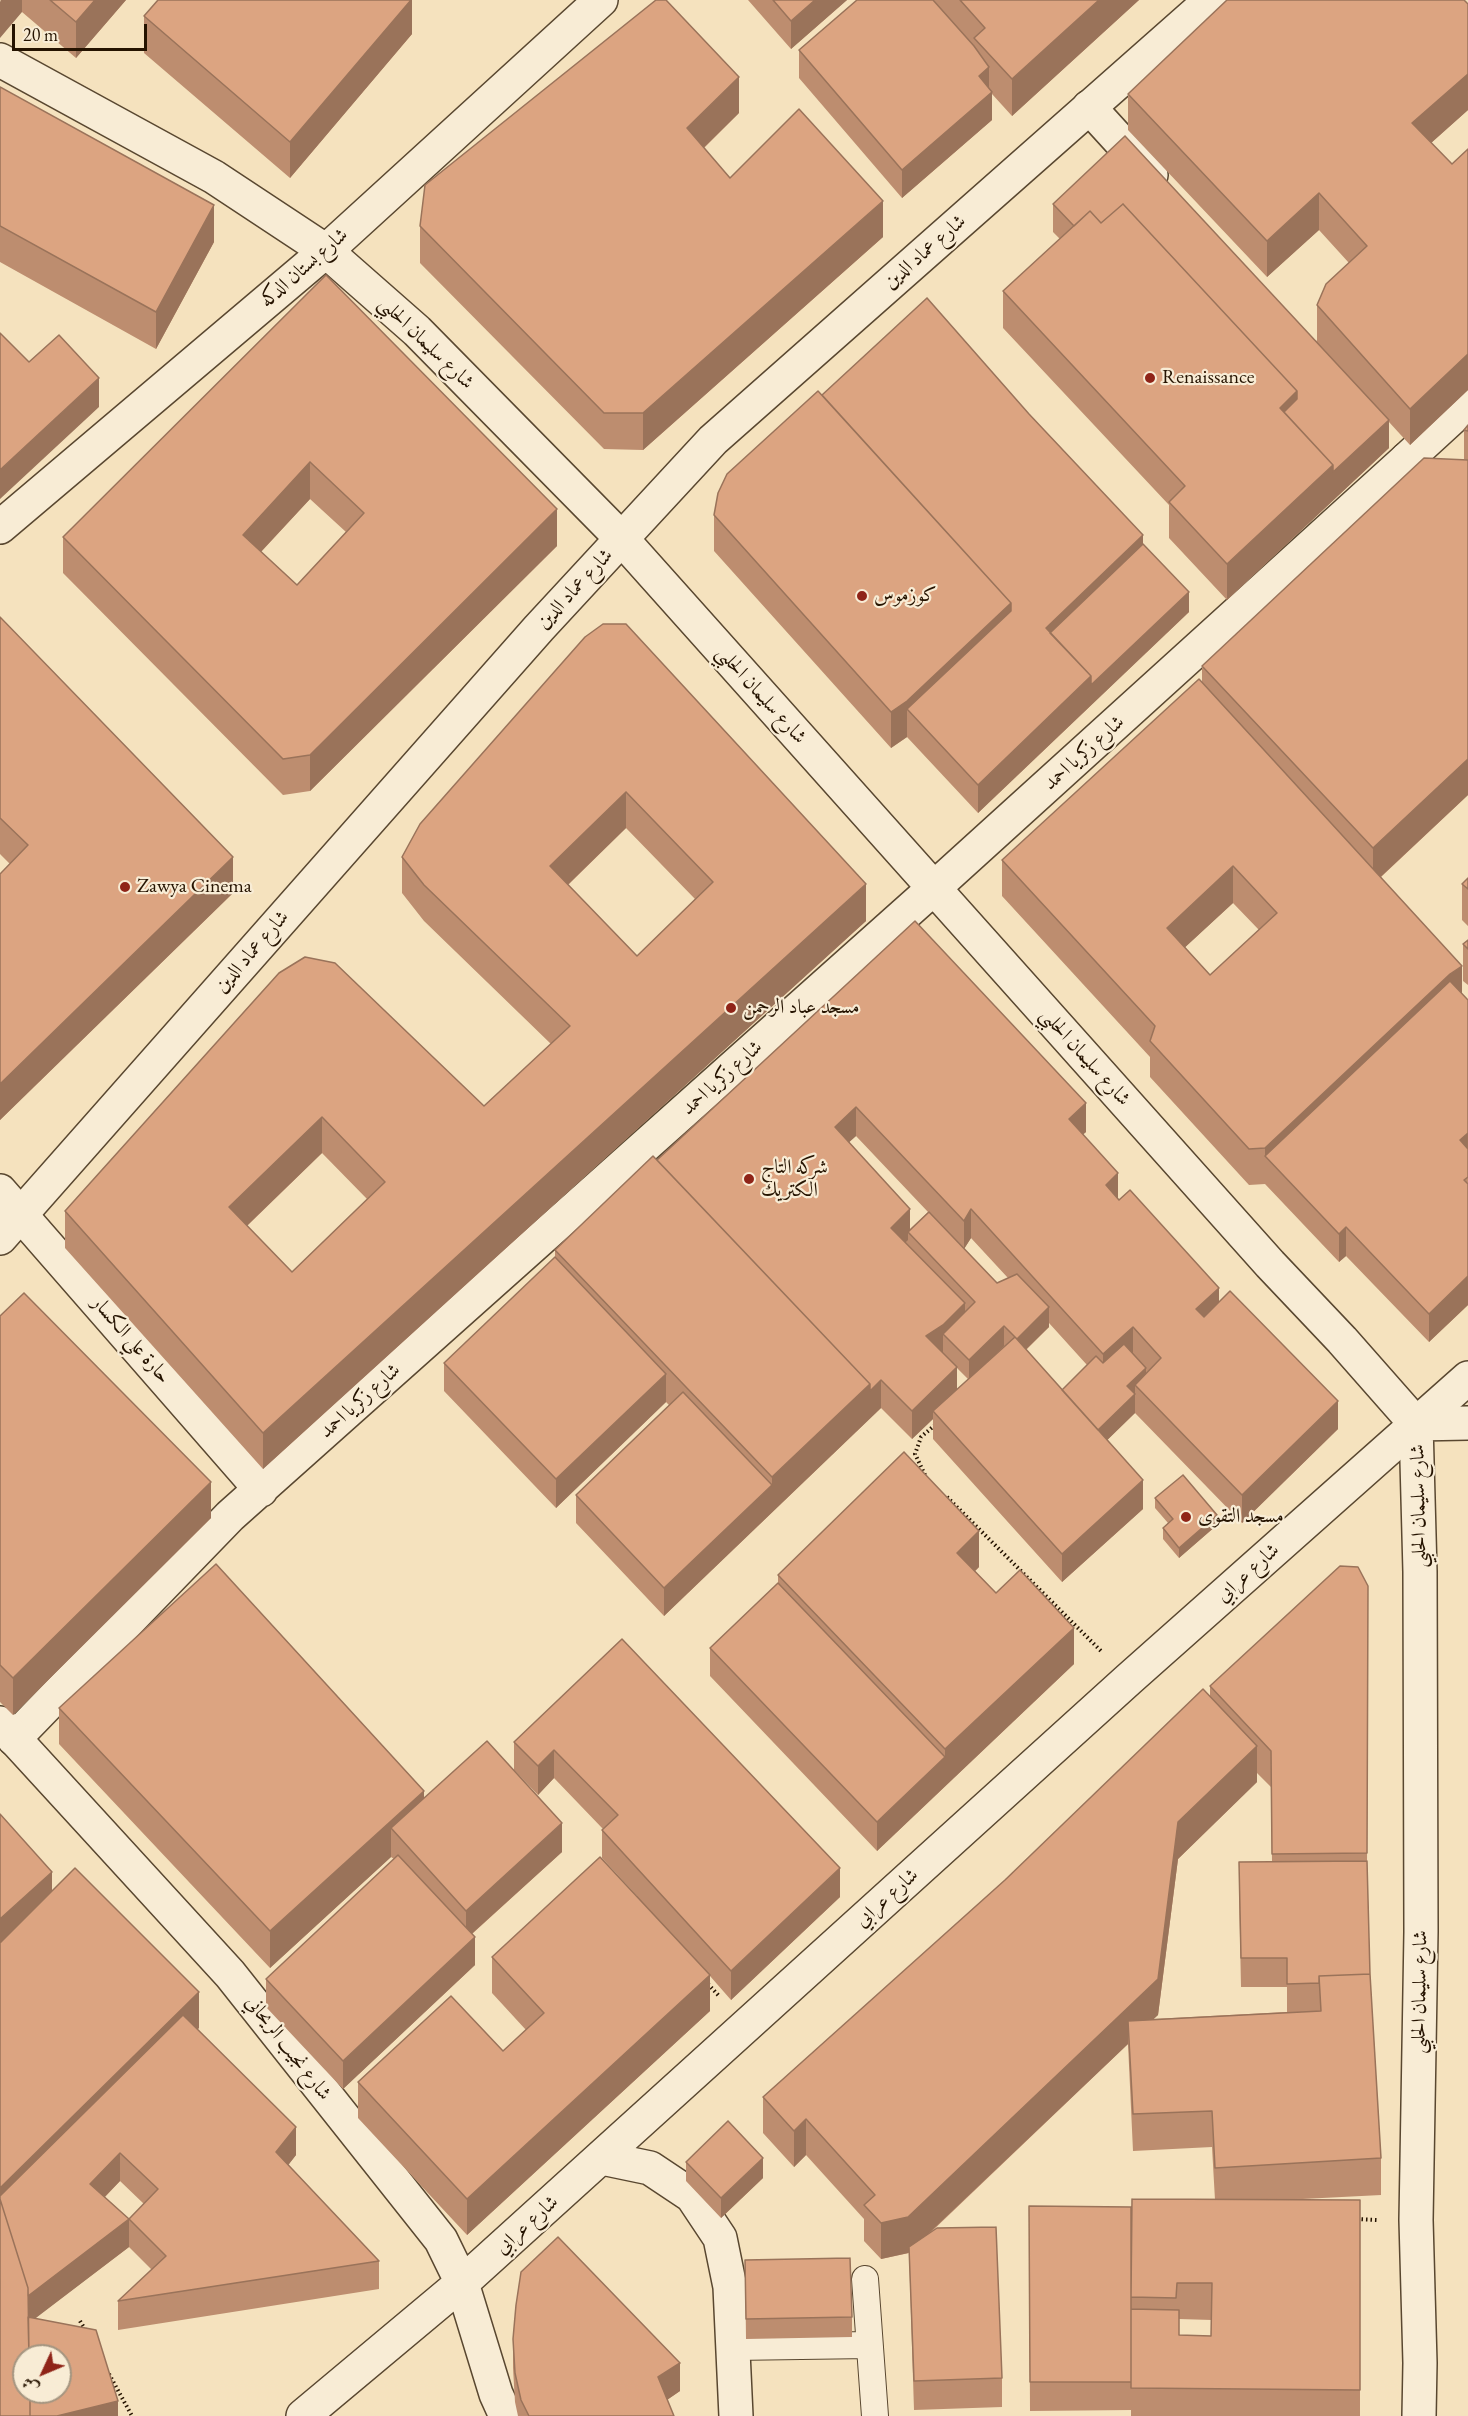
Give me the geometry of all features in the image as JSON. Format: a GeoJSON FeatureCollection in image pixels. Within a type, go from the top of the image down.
{"type":"FeatureCollection","features":[{"type":"Feature","properties":{"kind":"street","name":"شارع بستان الدكه"},"geometry":{"type":"LineString","coordinates":[[0,527],[326,251],[601,0]]}},
{"type":"Feature","properties":{"kind":"street","name":"شارع عماد الدين"},"geometry":{"type":"LineString","coordinates":[[0,1238],[11,1203],[712,440],[1211,0]]}},
{"type":"Feature","properties":{"kind":"street","name":"شارع سليمان الحلبي"},"geometry":{"type":"LineString","coordinates":[[0,60],[214,177],[326,251],[417,331],[621,538],[1416,1424],[1420,1572],[1421,1932],[1416,2220],[1420,2363],[1419,2416]]}},
{"type":"Feature","properties":{"kind":"street"},"geometry":{"type":"LineString","coordinates":[[1089,107],[1169,195]]}},
{"type":"Feature","properties":{"kind":"street","name":"شارع زكريا احمد"},"geometry":{"type":"LineString","coordinates":[[7,1731],[230,1516],[934,888],[1422,464],[1468,404]]}},
{"type":"Feature","properties":{"kind":"street"},"geometry":{"type":"LineString","coordinates":[[1383,432],[1422,464]]}},
{"type":"Feature","properties":{"kind":"street","name":"حارة علي الكسار"},"geometry":{"type":"LineString","coordinates":[[11,1203],[261,1490]]}},
{"type":"Feature","properties":{"kind":"street","name":"شارع عرابي"},"geometry":{"type":"LineString","coordinates":[[303,2416],[462,2283],[1129,1679],[1468,1378]]}},
{"type":"Feature","properties":{"kind":"street"},"geometry":{"type":"LineString","coordinates":[[1416,1424],[1468,1423]]}},
{"type":"Feature","properties":{"kind":"street","name":"شارع نجيب الريحاني"},"geometry":{"type":"LineString","coordinates":[[7,1731],[230,1974],[441,2240],[462,2283],[496,2394],[506,2416]]}},
{"type":"Feature","properties":{"kind":"street"},"geometry":{"type":"LineString","coordinates":[[602,2158],[650,2168],[692,2196],[720,2238],[730,2287],[736,2416]]}},
{"type":"Feature","properties":{"kind":"lane"},"geometry":{"type":"LineString","coordinates":[[865,2279],[875,2416]]}},
{"type":"Feature","properties":{"kind":"lane"},"geometry":{"type":"LineString","coordinates":[[733,2348],[869,2345]]}},
{"type":"Feature","properties":{"kind":"path"},"geometry":{"type":"LineString","coordinates":[[932,1483],[924,1475],[915,1454],[921,1437],[938,1422]]}},
{"type":"Feature","properties":{"kind":"path"},"geometry":{"type":"LineString","coordinates":[[941,1491],[1129,1679]]}},
{"type":"Feature","properties":{"kind":"path"},"geometry":{"type":"LineString","coordinates":[[707,1983],[746,2026]]}},
{"type":"Feature","properties":{"kind":"path"},"geometry":{"type":"LineString","coordinates":[[1345,2219],[1416,2220]]}},
{"type":"Feature","properties":{"kind":"path"},"geometry":{"type":"LineString","coordinates":[[80,2321],[91,2340]]}},
{"type":"Feature","properties":{"kind":"path"},"geometry":{"type":"LineString","coordinates":[[106,2369],[132,2416]]}},
{"type":"Feature","properties":{"kind":"building"},"geometry":{"type":"Polygon","coordinates":[[[50,0],[95,0],[76,22],[50,0]]]}},
{"type":"Feature","properties":{"kind":"building"},"geometry":{"type":"Polygon","coordinates":[[[158,0],[411,0],[290,142],[144,16],[158,0]]]}},
{"type":"Feature","properties":{"kind":"building"},"geometry":{"type":"Polygon","coordinates":[[[656,0],[666,0],[739,77],[687,128],[730,178],[799,109],[883,201],[643,413],[604,413],[420,226],[425,185],[656,0]]]}},
{"type":"Feature","properties":{"kind":"building"},"geometry":{"type":"Polygon","coordinates":[[[773,0],[815,0],[791,21],[773,0]]]}},
{"type":"Feature","properties":{"kind":"building"},"geometry":{"type":"Polygon","coordinates":[[[857,0],[933,0],[974,46],[989,67],[979,76],[992,92],[902,170],[799,50],[857,0]]]}},
{"type":"Feature","properties":{"kind":"building"},"geometry":{"type":"Polygon","coordinates":[[[960,0],[1099,0],[1012,79],[974,38],[985,28],[960,0]]]}},
{"type":"Feature","properties":{"kind":"building"},"geometry":{"type":"Polygon","coordinates":[[[1227,0],[1464,0],[1468,4],[1468,74],[1412,123],[1452,164],[1468,149],[1468,354],[1410,409],[1317,305],[1326,284],[1367,246],[1319,193],[1267,241],[1128,94],[1227,0]]]}},
{"type":"Feature","properties":{"kind":"building"},"geometry":{"type":"Polygon","coordinates":[[[0,87],[214,205],[156,312],[0,226],[0,87]]]}},
{"type":"Feature","properties":{"kind":"building"},"geometry":{"type":"Polygon","coordinates":[[[1125,136],[1389,420],[1333,472],[1333,465],[1284,412],[1297,399],[1297,391],[1123,204],[1101,223],[1090,211],[1074,226],[1053,204],[1125,136]]]}},
{"type":"Feature","properties":{"kind":"building","name":"Renaissance"},"geometry":{"type":"Polygon","coordinates":[[[1123,204],[1297,391],[1280,408],[1333,465],[1227,564],[1169,502],[1185,486],[1003,291],[1090,211],[1101,223],[1123,204]]]}},
{"type":"Feature","properties":{"kind":"building"},"geometry":{"type":"Polygon","coordinates":[[[326,275],[557,509],[310,755],[283,759],[63,537],[326,275]],[[310,462],[243,535],[297,585],[364,513],[310,462]]]}},
{"type":"Feature","properties":{"kind":"building"},"geometry":{"type":"Polygon","coordinates":[[[927,298],[1029,414],[1143,535],[1046,628],[1091,676],[978,785],[907,709],[1011,611],[1011,603],[822,395],[927,298]]]}},
{"type":"Feature","properties":{"kind":"building"},"geometry":{"type":"Polygon","coordinates":[[[0,333],[29,362],[59,335],[99,378],[0,470],[0,333]]]}},
{"type":"Feature","properties":{"kind":"building","name":"كوزموس"},"geometry":{"type":"Polygon","coordinates":[[[818,391],[1011,603],[907,701],[891,712],[714,515],[718,493],[727,474],[818,391]]]}},
{"type":"Feature","properties":{"kind":"building"},"geometry":{"type":"Polygon","coordinates":[[[1424,458],[1468,460],[1468,759],[1373,848],[1202,666],[1424,458]]]}},
{"type":"Feature","properties":{"kind":"building"},"geometry":{"type":"Polygon","coordinates":[[[1143,544],[1189,592],[1091,685],[1091,676],[1050,633],[1143,544]]]}},
{"type":"Feature","properties":{"kind":"building","name":"Zawya Cinema"},"geometry":{"type":"Polygon","coordinates":[[[0,617],[233,857],[0,1084],[0,874],[28,845],[0,818],[0,617]]]}},
{"type":"Feature","properties":{"kind":"building"},"geometry":{"type":"Polygon","coordinates":[[[603,624],[626,624],[866,884],[263,1433],[65,1211],[279,973],[305,957],[335,963],[484,1106],[570,1026],[424,885],[402,857],[420,824],[585,637],[603,624]],[[626,792],[550,866],[637,956],[713,882],[626,792]],[[322,1117],[229,1207],[292,1272],[385,1182],[322,1117]]]}},
{"type":"Feature","properties":{"kind":"building"},"geometry":{"type":"Polygon","coordinates":[[[1199,679],[1462,966],[1450,974],[1265,1148],[1249,1149],[1150,1041],[1155,1026],[1002,860],[1199,679]],[[1233,866],[1167,928],[1210,975],[1277,913],[1233,866]]]}},
{"type":"Feature","properties":{"kind":"building"},"geometry":{"type":"Polygon","coordinates":[[[1468,878],[1468,889],[1462,884],[1468,878]]]}},
{"type":"Feature","properties":{"kind":"building"},"geometry":{"type":"Polygon","coordinates":[[[915,921],[1086,1103],[1069,1119],[1118,1173],[1106,1185],[1119,1200],[1130,1190],[1219,1288],[1196,1309],[1204,1317],[1230,1291],[1338,1401],[1242,1495],[1135,1385],[1161,1358],[1133,1327],[1103,1354],[971,1209],[964,1221],[856,1107],[835,1127],[910,1209],[891,1228],[965,1303],[943,1325],[926,1336],[957,1367],[912,1411],[881,1380],[870,1391],[870,1384],[657,1160],[915,921]]]}},
{"type":"Feature","properties":{"kind":"building"},"geometry":{"type":"Polygon","coordinates":[[[1450,981],[1468,1000],[1468,1133],[1460,1140],[1468,1149],[1468,1177],[1464,1180],[1468,1184],[1468,1276],[1429,1314],[1346,1227],[1339,1234],[1265,1156],[1450,981]]]}},
{"type":"Feature","properties":{"kind":"building"},"geometry":{"type":"Polygon","coordinates":[[[653,1156],[870,1384],[772,1477],[555,1250],[653,1156]]]}},
{"type":"Feature","properties":{"kind":"building"},"geometry":{"type":"Polygon","coordinates":[[[929,1212],[997,1283],[1017,1274],[1049,1307],[1017,1339],[1004,1326],[969,1360],[943,1334],[975,1302],[908,1232],[929,1212]]]}},
{"type":"Feature","properties":{"kind":"building"},"geometry":{"type":"Polygon","coordinates":[[[555,1257],[666,1374],[556,1479],[444,1363],[555,1257]]]}},
{"type":"Feature","properties":{"kind":"building"},"geometry":{"type":"Polygon","coordinates":[[[24,1293],[211,1482],[13,1678],[0,1665],[0,1316],[24,1293]]]}},
{"type":"Feature","properties":{"kind":"building"},"geometry":{"type":"Polygon","coordinates":[[[1015,1337],[1143,1480],[1062,1554],[933,1411],[1015,1337]]]}},
{"type":"Feature","properties":{"kind":"building"},"geometry":{"type":"Polygon","coordinates":[[[1124,1344],[1146,1368],[1127,1386],[1135,1394],[1098,1430],[1062,1390],[1096,1356],[1103,1363],[1124,1344]]]}},
{"type":"Feature","properties":{"kind":"building"},"geometry":{"type":"Polygon","coordinates":[[[683,1392],[772,1485],[664,1588],[576,1495],[683,1392]]]}},
{"type":"Feature","properties":{"kind":"building"},"geometry":{"type":"Polygon","coordinates":[[[904,1452],[979,1531],[957,1553],[996,1593],[1020,1570],[1074,1628],[945,1749],[778,1575],[904,1452]]]}},
{"type":"Feature","properties":{"kind":"building","name":"مسجد التقوى"},"geometry":{"type":"Polygon","coordinates":[[[1183,1475],[1217,1515],[1179,1548],[1163,1528],[1173,1519],[1155,1498],[1183,1475]]]}},
{"type":"Feature","properties":{"kind":"building"},"geometry":{"type":"Polygon","coordinates":[[[216,1564],[424,1791],[270,1931],[59,1708],[216,1564]]]}},
{"type":"Feature","properties":{"kind":"building"},"geometry":{"type":"Polygon","coordinates":[[[1340,1566],[1358,1567],[1368,1586],[1367,1853],[1272,1854],[1271,1751],[1210,1686],[1340,1566]]]}},
{"type":"Feature","properties":{"kind":"building"},"geometry":{"type":"Polygon","coordinates":[[[778,1583],[945,1757],[877,1822],[710,1648],[778,1583]]]}},
{"type":"Feature","properties":{"kind":"building"},"geometry":{"type":"Polygon","coordinates":[[[622,1639],[840,1868],[731,1971],[602,1830],[618,1815],[554,1750],[538,1766],[514,1742],[622,1639]]]}},
{"type":"Feature","properties":{"kind":"building"},"geometry":{"type":"Polygon","coordinates":[[[1203,1689],[1257,1746],[1178,1822],[1158,1979],[908,2217],[881,2223],[864,2205],[875,2195],[806,2119],[794,2131],[763,2097],[1005,1880],[1203,1689]]]}},
{"type":"Feature","properties":{"kind":"building"},"geometry":{"type":"Polygon","coordinates":[[[487,1741],[562,1823],[466,1911],[391,1828],[487,1741]]]}},
{"type":"Feature","properties":{"kind":"building"},"geometry":{"type":"Polygon","coordinates":[[[0,1814],[52,1872],[0,1919],[0,1814]]]}},
{"type":"Feature","properties":{"kind":"building"},"geometry":{"type":"Polygon","coordinates":[[[398,1855],[475,1937],[343,2061],[266,1979],[398,1855]]]}},
{"type":"Feature","properties":{"kind":"building"},"geometry":{"type":"Polygon","coordinates":[[[600,1857],[710,1975],[467,2199],[358,2082],[451,1996],[503,2051],[544,2013],[492,1957],[600,1857]]]}},
{"type":"Feature","properties":{"kind":"building"},"geometry":{"type":"Polygon","coordinates":[[[1367,1861],[1370,1974],[1319,1976],[1319,1983],[1287,1984],[1287,1958],[1241,1958],[1239,1862],[1367,1861]]]}},
{"type":"Feature","properties":{"kind":"building"},"geometry":{"type":"Polygon","coordinates":[[[75,1868],[199,1992],[0,2188],[0,1943],[75,1868]]]}},
{"type":"Feature","properties":{"kind":"building"},"geometry":{"type":"Polygon","coordinates":[[[1370,1974],[1381,2158],[1215,2168],[1212,2111],[1133,2114],[1128,2021],[1321,2011],[1319,1976],[1370,1974]]]}},
{"type":"Feature","properties":{"kind":"building"},"geometry":{"type":"Polygon","coordinates":[[[183,2015],[296,2127],[276,2152],[379,2261],[118,2301],[166,2256],[129,2219],[28,2296],[28,2288],[0,2196],[183,2015]],[[120,2153],[90,2184],[129,2219],[158,2189],[120,2153]]]}},
{"type":"Feature","properties":{"kind":"building"},"geometry":{"type":"Polygon","coordinates":[[[728,2121],[763,2158],[721,2198],[686,2162],[728,2121]]]}},
{"type":"Feature","properties":{"kind":"building"},"geometry":{"type":"Polygon","coordinates":[[[0,2199],[28,2288],[29,2344],[12,2344],[12,2404],[30,2404],[30,2416],[0,2416],[0,2199]]]}},
{"type":"Feature","properties":{"kind":"building"},"geometry":{"type":"Polygon","coordinates":[[[1132,2199],[1360,2200],[1360,2390],[1131,2388],[1131,2309],[1179,2310],[1179,2335],[1211,2336],[1212,2283],[1177,2283],[1176,2298],[1131,2297],[1132,2199]]]}},
{"type":"Feature","properties":{"kind":"building"},"geometry":{"type":"Polygon","coordinates":[[[1029,2206],[1131,2207],[1131,2382],[1030,2382],[1029,2206]]]}},
{"type":"Feature","properties":{"kind":"building"},"geometry":{"type":"Polygon","coordinates":[[[996,2227],[1002,2378],[914,2381],[909,2247],[937,2228],[996,2227]]]}},
{"type":"Feature","properties":{"kind":"building"},"geometry":{"type":"Polygon","coordinates":[[[558,2237],[680,2363],[658,2377],[674,2416],[529,2416],[521,2400],[515,2373],[513,2339],[521,2272],[558,2237]]]}},
{"type":"Feature","properties":{"kind":"building"},"geometry":{"type":"Polygon","coordinates":[[[850,2258],[852,2317],[746,2319],[745,2260],[850,2258]]]}},
{"type":"Feature","properties":{"kind":"building"},"geometry":{"type":"Polygon","coordinates":[[[28,2317],[96,2330],[118,2401],[57,2416],[30,2416],[30,2404],[72,2404],[72,2344],[29,2344],[28,2317]]]}},
{"type":"Feature","properties":{"kind":"place","name":"Renaissance"},"geometry":{"type":"Point","coordinates":[1150,378]}},
{"type":"Feature","properties":{"kind":"place","name":"كوزموس"},"geometry":{"type":"Point","coordinates":[862,596]}},
{"type":"Feature","properties":{"kind":"place","name":"Zawya Cinema"},"geometry":{"type":"Point","coordinates":[125,887]}},
{"type":"Feature","properties":{"kind":"place","name":"مسجد عباد الرحمن"},"geometry":{"type":"Point","coordinates":[731,1008]}},
{"type":"Feature","properties":{"kind":"place","name":"شركه التاج الكتريك"},"geometry":{"type":"Point","coordinates":[749,1179]}},
{"type":"Feature","properties":{"kind":"place","name":"مسجد التقوى"},"geometry":{"type":"Point","coordinates":[1186,1517]}}]}
